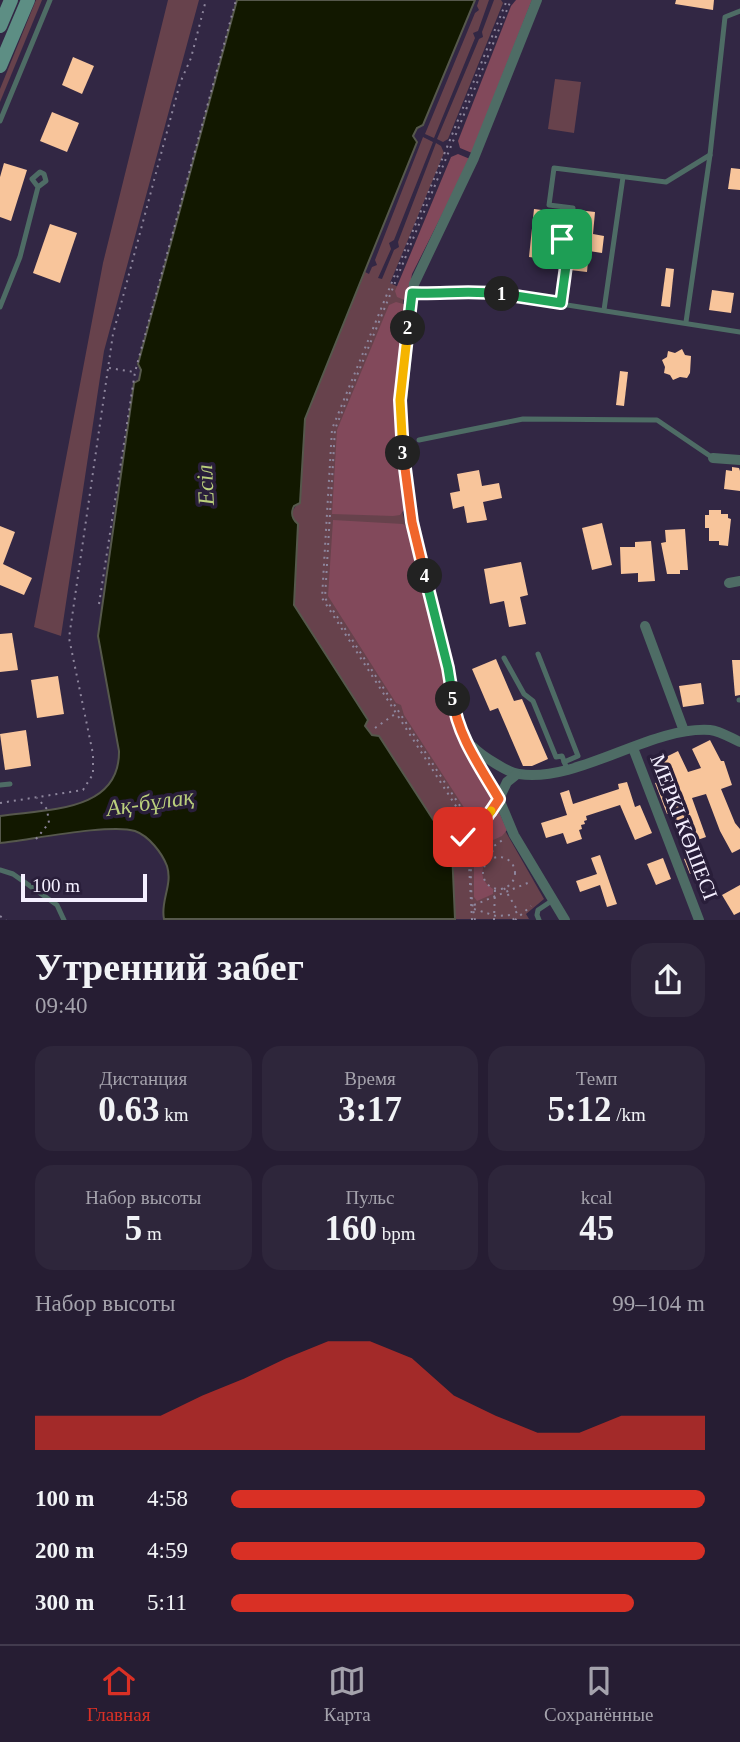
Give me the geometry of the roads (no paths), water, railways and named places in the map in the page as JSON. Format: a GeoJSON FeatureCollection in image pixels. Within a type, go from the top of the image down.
{"type":"FeatureCollection","features":[{"type":"Feature","properties":{"kind":"main road"},"geometry":{"type":"LineString","coordinates":[[0,26],[11,0]]}},
{"type":"Feature","properties":{"kind":"main road"},"geometry":{"type":"LineString","coordinates":[[0,66],[27,0]]}},
{"type":"Feature","properties":{"kind":"street"},"geometry":{"type":"LineString","coordinates":[[537,0],[480,146],[412,293],[400,400],[401,445],[412,522],[448,668],[454,707],[466,740],[499,799],[514,835],[565,919]]}},
{"type":"Feature","properties":{"kind":"street"},"geometry":{"type":"LineString","coordinates":[[713,458],[740,460]]}},
{"type":"Feature","properties":{"kind":"street","name":"МЕРКІ КӨШЕСІ"},"geometry":{"type":"LineString","coordinates":[[645,626],[684,731]]}},
{"type":"Feature","properties":{"kind":"street"},"geometry":{"type":"LineString","coordinates":[[499,799],[507,782],[517,775],[555,773],[565,765],[633,748],[684,731],[713,730],[740,742]]}},
{"type":"Feature","properties":{"kind":"street"},"geometry":{"type":"LineString","coordinates":[[466,740],[480,754],[517,775]]}},
{"type":"Feature","properties":{"kind":"street","name":"МЕРКІ КӨШЕСІ"},"geometry":{"type":"LineString","coordinates":[[633,748],[699,919]]}},
{"type":"Feature","properties":{"kind":"lane"},"geometry":{"type":"LineString","coordinates":[[0,121],[50,0]]}},
{"type":"Feature","properties":{"kind":"lane"},"geometry":{"type":"LineString","coordinates":[[686,322],[710,155],[725,17],[740,11]]}},
{"type":"Feature","properties":{"kind":"lane"},"geometry":{"type":"LineString","coordinates":[[561,303],[568,251],[562,239],[562,232],[571,221],[573,208],[549,205],[554,168],[666,182],[710,155]]}},
{"type":"Feature","properties":{"kind":"lane"},"geometry":{"type":"LineString","coordinates":[[604,310],[623,177]]}},
{"type":"Feature","properties":{"kind":"lane"},"geometry":{"type":"LineString","coordinates":[[0,307],[20,257],[38,187]]}},
{"type":"Feature","properties":{"kind":"lane"},"geometry":{"type":"LineString","coordinates":[[412,293],[477,291],[740,332]]}},
{"type":"Feature","properties":{"kind":"lane"},"geometry":{"type":"LineString","coordinates":[[419,440],[523,419],[657,420],[713,458]]}},
{"type":"Feature","properties":{"kind":"lane"},"geometry":{"type":"LineString","coordinates":[[504,658],[524,694],[533,701],[556,757],[562,756],[565,765],[578,756],[538,654]]}},
{"type":"Feature","properties":{"kind":"lane"},"geometry":{"type":"LineString","coordinates":[[0,785],[10,784]]}},
{"type":"Feature","properties":{"kind":"lane"},"geometry":{"type":"LineString","coordinates":[[0,870],[13,874],[57,905],[64,919]]}},
{"type":"Feature","properties":{"kind":"lane"},"geometry":{"type":"LineString","coordinates":[[539,919],[537,913],[553,900]]}},
{"type":"Feature","properties":{"kind":"water"},"geometry":{"type":"Polygon","coordinates":[[[237,0],[475,0],[423,125],[417,128],[413,136],[417,142],[305,419],[300,503],[294,506],[292,514],[298,524],[294,605],[368,720],[365,726],[372,735],[379,736],[447,841],[446,847],[452,850],[455,919],[164,919],[167,866],[154,846],[135,831],[89,830],[0,843],[0,816],[77,804],[94,797],[107,786],[116,771],[119,751],[98,636],[134,383],[139,380],[141,370],[138,364],[237,0]]]}},
{"type":"Feature","properties":{"kind":"water label","name":"Есіл"},"geometry":{"type":"Point","coordinates":[205,485]}},
{"type":"Feature","properties":{"kind":"water label","name":"Ақ-бұлақ"},"geometry":{"type":"Point","coordinates":[150,802]}}]}
